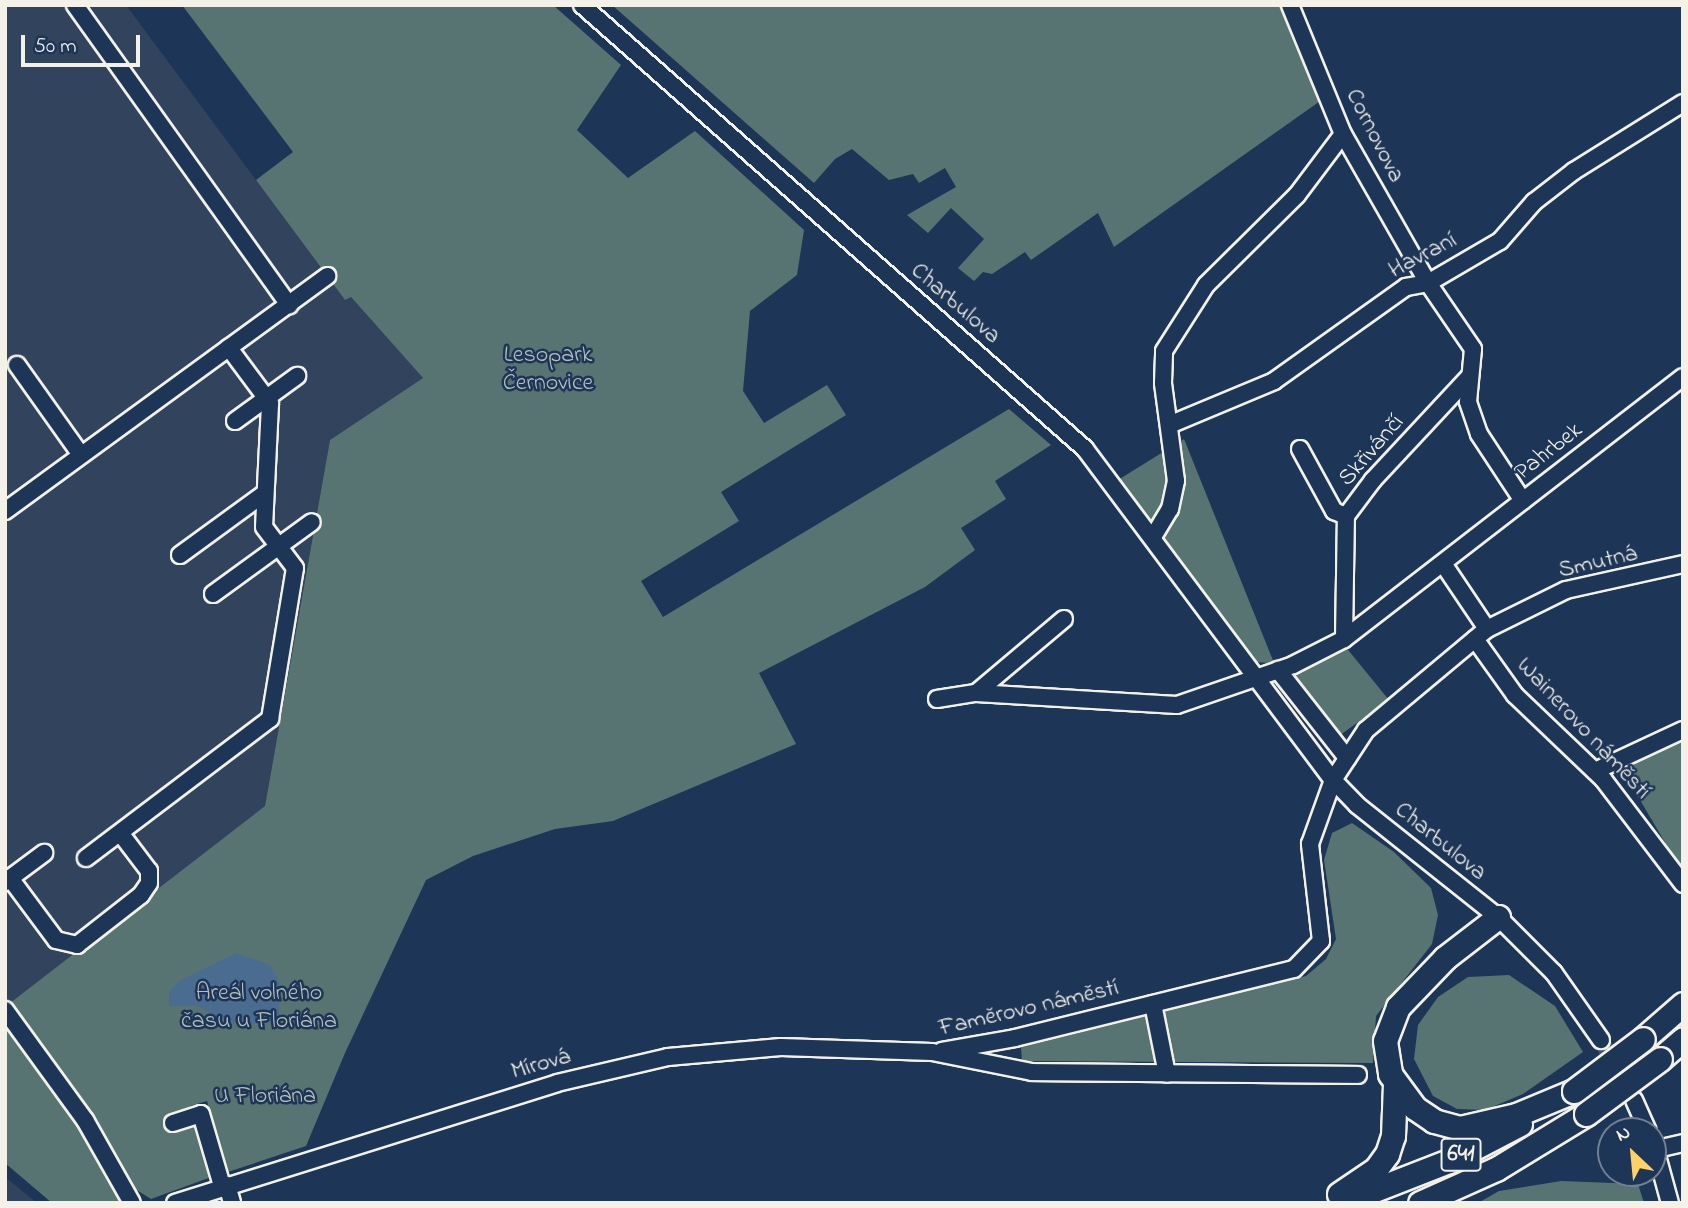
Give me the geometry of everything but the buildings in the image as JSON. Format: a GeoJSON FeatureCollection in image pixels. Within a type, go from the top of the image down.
{"type":"FeatureCollection","features":[{"type":"Feature","properties":{"kind":"highway"},"geometry":{"type":"LineString","coordinates":[[1325,1203],[1382,1162],[1393,1136],[1395,1085],[1385,1041],[1398,1007],[1445,958],[1498,917]]}},
{"type":"Feature","properties":{"kind":"highway","name":"641"},"geometry":{"type":"LineString","coordinates":[[1340,1203],[1449,1161],[1574,1091],[1643,1039],[1683,1004]]}},
{"type":"Feature","properties":{"kind":"highway","name":"641"},"geometry":{"type":"LineString","coordinates":[[1420,1203],[1496,1169],[1586,1114],[1683,1040]]}},
{"type":"Feature","properties":{"kind":"highway"},"geometry":{"type":"LineString","coordinates":[[1395,1085],[1424,1115],[1460,1128],[1498,1121],[1574,1091]]}},
{"type":"Feature","properties":{"kind":"highway"},"geometry":{"type":"LineString","coordinates":[[1459,1203],[1496,1169]]}},
{"type":"Feature","properties":{"kind":"street"},"geometry":{"type":"LineString","coordinates":[[75,5],[289,305]]}},
{"type":"Feature","properties":{"kind":"street","name":"Charbulova"},"geometry":{"type":"LineString","coordinates":[[582,5],[1085,449],[1333,780],[1357,805],[1498,917],[1554,973],[1601,1040]]}},
{"type":"Feature","properties":{"kind":"street","name":"Cornovova"},"geometry":{"type":"LineString","coordinates":[[1290,5],[1343,134],[1429,283],[1473,349],[1469,377]]}},
{"type":"Feature","properties":{"kind":"street","name":"Havraní"},"geometry":{"type":"LineString","coordinates":[[1169,425],[1274,381],[1406,287],[1429,283],[1500,241],[1534,202],[1574,171],[1683,103]]}},
{"type":"Feature","properties":{"kind":"street"},"geometry":{"type":"LineString","coordinates":[[1153,537],[1170,509],[1176,481],[1164,351],[1178,323],[1206,285],[1297,195],[1343,134]]}},
{"type":"Feature","properties":{"kind":"street"},"geometry":{"type":"LineString","coordinates":[[5,511],[327,276]]}},
{"type":"Feature","properties":{"kind":"street"},"geometry":{"type":"LineString","coordinates":[[86,858],[270,719],[295,568],[264,527],[270,403],[229,348]]}},
{"type":"Feature","properties":{"kind":"street"},"geometry":{"type":"LineString","coordinates":[[17,365],[81,455]]}},
{"type":"Feature","properties":{"kind":"street"},"geometry":{"type":"LineString","coordinates":[[235,421],[297,376]]}},
{"type":"Feature","properties":{"kind":"street"},"geometry":{"type":"LineString","coordinates":[[1469,377],[1468,402],[1479,434],[1523,501]]}},
{"type":"Feature","properties":{"kind":"street","name":"Skřivánčí"},"geometry":{"type":"LineString","coordinates":[[1344,639],[1346,516],[1373,480],[1469,377]]}},
{"type":"Feature","properties":{"kind":"street","name":"Pahrbek"},"geometry":{"type":"LineString","coordinates":[[1444,565],[1683,377]]}},
{"type":"Feature","properties":{"kind":"street"},"geometry":{"type":"LineString","coordinates":[[1300,449],[1334,511],[1346,516]]}},
{"type":"Feature","properties":{"kind":"street"},"geometry":{"type":"LineString","coordinates":[[180,555],[265,493]]}},
{"type":"Feature","properties":{"kind":"street"},"geometry":{"type":"LineString","coordinates":[[214,594],[312,522]]}},
{"type":"Feature","properties":{"kind":"street","name":"Smutná"},"geometry":{"type":"LineString","coordinates":[[1481,634],[1566,590],[1683,564]]}},
{"type":"Feature","properties":{"kind":"street"},"geometry":{"type":"LineString","coordinates":[[937,699],[976,693],[1177,705],[1254,676],[1278,670],[1344,639],[1444,565]]}},
{"type":"Feature","properties":{"kind":"street","name":"Wainerovo náměstí"},"geometry":{"type":"LineString","coordinates":[[1444,565],[1515,695],[1595,771],[1683,884]]}},
{"type":"Feature","properties":{"kind":"street"},"geometry":{"type":"LineString","coordinates":[[976,693],[1064,619]]}},
{"type":"Feature","properties":{"kind":"street"},"geometry":{"type":"LineString","coordinates":[[1333,780],[1366,730],[1481,634]]}},
{"type":"Feature","properties":{"kind":"street"},"geometry":{"type":"LineString","coordinates":[[1278,670],[1347,758]]}},
{"type":"Feature","properties":{"kind":"street"},"geometry":{"type":"LineString","coordinates":[[1595,771],[1683,730]]}},
{"type":"Feature","properties":{"kind":"street","name":"Faměrovo náměstí"},"geometry":{"type":"LineString","coordinates":[[932,1052],[1015,1038],[1294,969],[1312,955],[1321,941],[1322,922],[1310,844],[1333,780]]}},
{"type":"Feature","properties":{"kind":"street"},"geometry":{"type":"LineString","coordinates":[[44,853],[8,880],[56,940],[77,944],[141,895],[149,883],[149,870],[121,834]]}},
{"type":"Feature","properties":{"kind":"street","name":"Faměrovo náměstí"},"geometry":{"type":"LineString","coordinates":[[1153,1004],[1167,1074]]}},
{"type":"Feature","properties":{"kind":"street"},"geometry":{"type":"LineString","coordinates":[[5,1010],[85,1120],[132,1203]]}},
{"type":"Feature","properties":{"kind":"street","name":"Mírová"},"geometry":{"type":"LineString","coordinates":[[175,1203],[556,1083],[668,1057],[781,1047],[932,1052]]}},
{"type":"Feature","properties":{"kind":"street","name":"Faměrovo náměstí"},"geometry":{"type":"LineString","coordinates":[[932,1052],[1032,1072],[1358,1075]]}},
{"type":"Feature","properties":{"kind":"street"},"geometry":{"type":"LineString","coordinates":[[1634,1100],[1642,1117]]}},
{"type":"Feature","properties":{"kind":"street"},"geometry":{"type":"LineString","coordinates":[[173,1123],[201,1114],[232,1203]]}},
{"type":"Feature","properties":{"kind":"shaded area"},"geometry":{"type":"Polygon","coordinates":[[[5,5],[126,5],[345,300],[351,297],[423,378],[330,440],[265,806],[10,1003],[5,997],[5,5]]]}},
{"type":"Feature","properties":{"kind":"shaded area"},"geometry":{"type":"Polygon","coordinates":[[[236,953],[270,965],[279,981],[279,1019],[247,1025],[222,1020],[198,1006],[169,1006],[169,992],[179,981],[236,953]]]}},
{"type":"Feature","properties":{"kind":"shaded area"},"geometry":{"type":"Polygon","coordinates":[[[5,1177],[37,1203],[5,1203],[5,1177]]]}},
{"type":"Feature","properties":{"kind":"green space"},"geometry":{"type":"Polygon","coordinates":[[[182,5],[553,5],[621,65],[577,130],[628,178],[695,131],[804,230],[797,275],[750,311],[743,391],[764,423],[827,385],[846,415],[721,492],[739,521],[641,581],[663,617],[1009,409],[1051,445],[995,481],[1006,499],[961,528],[975,550],[925,587],[759,673],[796,744],[613,821],[555,829],[473,856],[426,880],[345,1053],[306,1146],[228,1172],[207,1101],[190,1106],[214,1176],[151,1199],[135,1189],[88,1109],[10,1003],[265,806],[330,440],[423,378],[351,297],[345,300],[256,180],[293,152],[182,5]]]}},
{"type":"Feature","properties":{"kind":"green space"},"geometry":{"type":"Polygon","coordinates":[[[612,5],[1284,5],[1323,99],[1114,247],[1098,213],[1031,260],[1025,252],[992,274],[983,272],[974,281],[958,268],[984,239],[951,208],[928,233],[907,215],[956,187],[945,168],[919,183],[913,174],[889,180],[852,149],[835,159],[814,183],[612,5]]]}},
{"type":"Feature","properties":{"kind":"green space"},"geometry":{"type":"Polygon","coordinates":[[[1184,439],[1274,663],[1253,662],[1118,480],[1184,439]]]}},
{"type":"Feature","properties":{"kind":"green space"},"geometry":{"type":"Polygon","coordinates":[[[1344,645],[1389,700],[1336,738],[1286,674],[1344,645]]]}},
{"type":"Feature","properties":{"kind":"green space"},"geometry":{"type":"Polygon","coordinates":[[[1683,735],[1683,873],[1620,766],[1683,735]]]}},
{"type":"Feature","properties":{"kind":"green space"},"geometry":{"type":"Polygon","coordinates":[[[1352,823],[1394,852],[1431,888],[1438,915],[1432,944],[1376,1016],[1373,1063],[1022,1061],[1021,1047],[1306,976],[1326,959],[1336,939],[1324,860],[1332,833],[1352,823]]]}},
{"type":"Feature","properties":{"kind":"green space"},"geometry":{"type":"Polygon","coordinates":[[[1509,975],[1555,1006],[1583,1052],[1523,1094],[1485,1110],[1457,1109],[1433,1096],[1414,1059],[1418,1025],[1438,997],[1468,977],[1509,975]]]}},
{"type":"Feature","properties":{"kind":"green space"},"geometry":{"type":"Polygon","coordinates":[[[5,1022],[95,1152],[121,1196],[120,1203],[52,1203],[5,1163],[5,1022]]]}},
{"type":"Feature","properties":{"kind":"green space"},"geometry":{"type":"Polygon","coordinates":[[[1561,1181],[1597,1182],[1597,1187],[1639,1187],[1644,1203],[1478,1203],[1499,1191],[1561,1181]]]}},
{"type":"Feature","properties":{"kind":"tunnel"},"geometry":{"type":"LineString","coordinates":[[1601,1040],[1629,1092]]}},
{"type":"Feature","properties":{"kind":"park label","name":"Lesopark Černovice"},"geometry":{"type":"Point","coordinates":[548,370]}},
{"type":"Feature","properties":{"kind":"park label","name":"Areál volného času u Floriána"},"geometry":{"type":"Point","coordinates":[259,1008]}},
{"type":"Feature","properties":{"kind":"park label","name":"U Floriána"},"geometry":{"type":"Point","coordinates":[265,1097]}}]}
